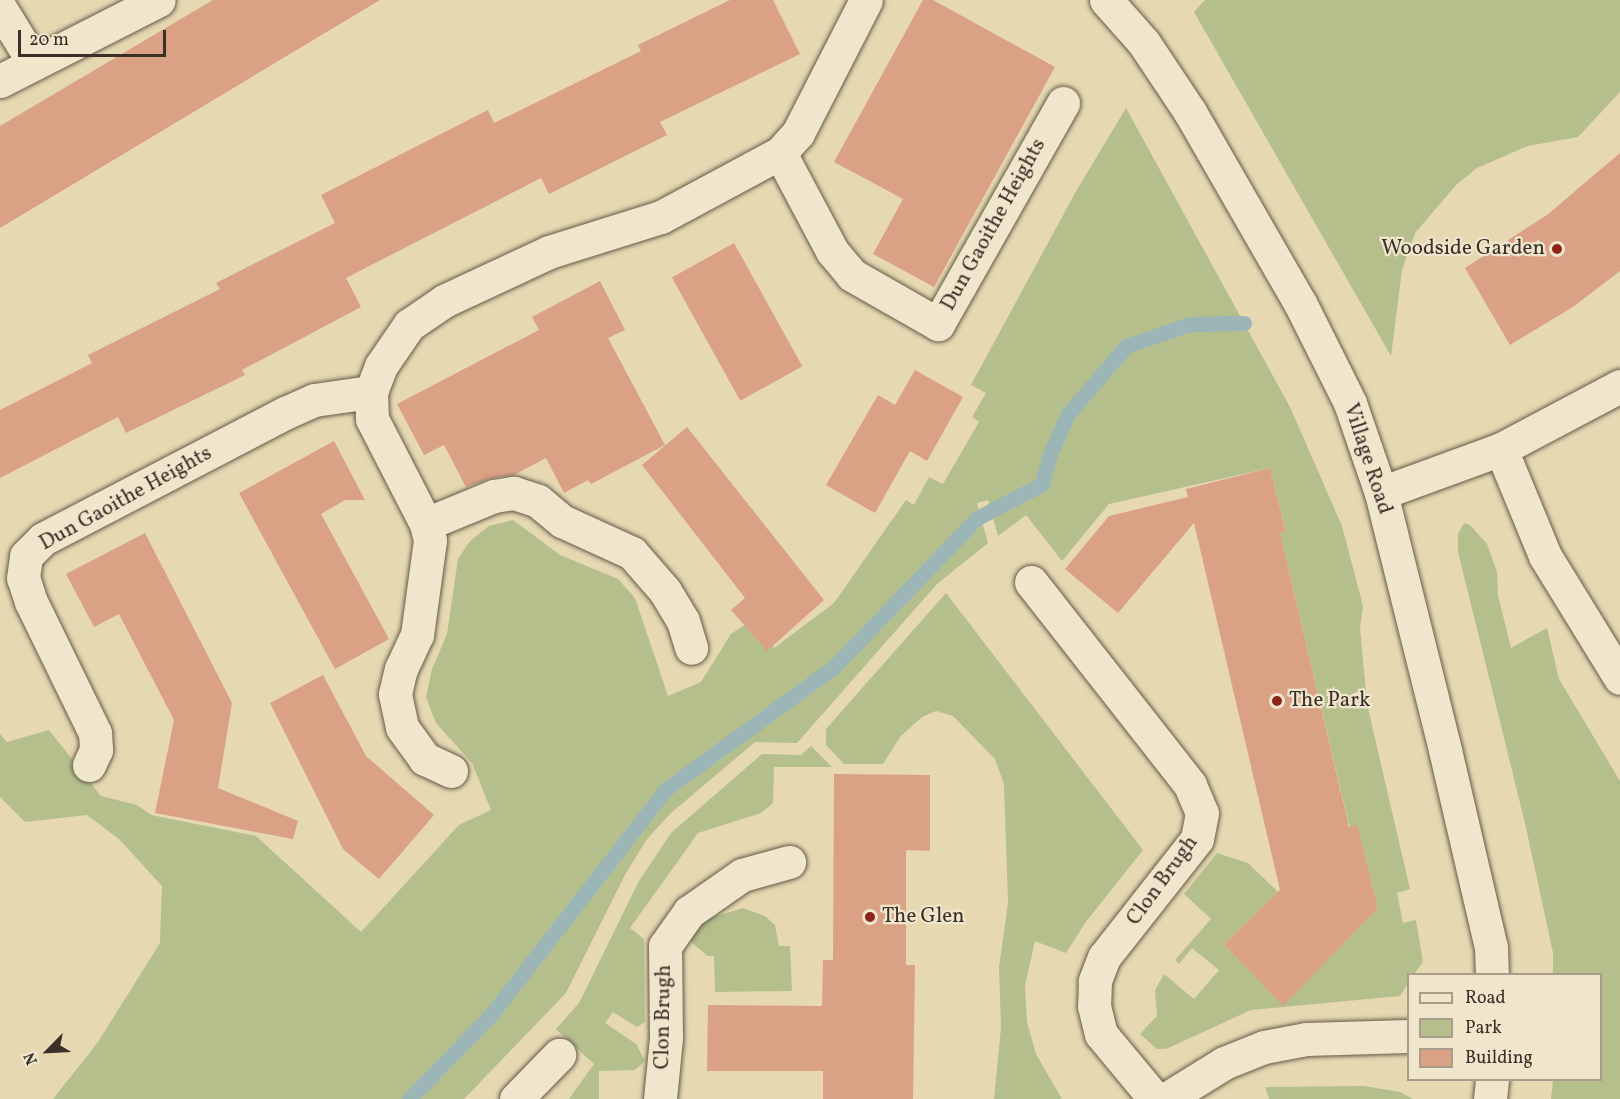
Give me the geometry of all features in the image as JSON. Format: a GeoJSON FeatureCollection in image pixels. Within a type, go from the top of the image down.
{"type":"FeatureCollection","features":[{"type":"Feature","properties":{"kind":"street"},"geometry":{"type":"LineString","coordinates":[[0,81],[120,23],[159,0]]}},
{"type":"Feature","properties":{"kind":"street"},"geometry":{"type":"LineString","coordinates":[[451,771],[425,759],[402,727],[395,694],[401,669],[417,635],[429,548],[426,524],[372,418],[371,392],[381,366],[410,325],[444,301],[549,252],[661,217],[780,153],[798,133],[866,0]]}},
{"type":"Feature","properties":{"kind":"street","name":"Village Road"},"geometry":{"type":"LineString","coordinates":[[1106,0],[1144,43],[1191,112],[1300,303],[1350,403],[1381,493],[1491,947],[1492,973]]}},
{"type":"Feature","properties":{"kind":"street"},"geometry":{"type":"LineString","coordinates":[[0,8],[34,63]]}},
{"type":"Feature","properties":{"kind":"street","name":"Dun Gaoithe Heights"},"geometry":{"type":"LineString","coordinates":[[780,153],[832,251],[852,274],[938,324],[1063,103]]}},
{"type":"Feature","properties":{"kind":"street"},"geometry":{"type":"LineString","coordinates":[[1381,493],[1501,449],[1620,386]]}},
{"type":"Feature","properties":{"kind":"street","name":"Dun Gaoithe Heights"},"geometry":{"type":"LineString","coordinates":[[89,765],[96,750],[95,734],[31,602],[23,578],[26,556],[43,539],[285,413],[314,400],[371,392]]}},
{"type":"Feature","properties":{"kind":"street"},"geometry":{"type":"LineString","coordinates":[[1501,449],[1545,555],[1620,678]]}},
{"type":"Feature","properties":{"kind":"street"},"geometry":{"type":"LineString","coordinates":[[426,524],[494,496],[514,493],[538,501],[562,521],[632,553],[665,591],[683,621],[691,648]]}},
{"type":"Feature","properties":{"kind":"street","name":"Clon Brugh"},"geometry":{"type":"LineString","coordinates":[[1031,582],[1190,785],[1202,813],[1197,839],[1104,957],[1095,981],[1094,1006],[1101,1034],[1155,1099]]}},
{"type":"Feature","properties":{"kind":"street","name":"Clon Brugh"},"geometry":{"type":"LineString","coordinates":[[660,1099],[666,1038],[665,946],[689,912],[742,875],[789,862]]}},
{"type":"Feature","properties":{"kind":"street"},"geometry":{"type":"LineString","coordinates":[[1166,1099],[1224,1062],[1264,1047],[1306,1039],[1407,1036]]}},
{"type":"Feature","properties":{"kind":"street"},"geometry":{"type":"LineString","coordinates":[[516,1099],[559,1055]]}},
{"type":"Feature","properties":{"kind":"street"},"geometry":{"type":"LineString","coordinates":[[1490,1099],[1492,1081]]}},
{"type":"Feature","properties":{"kind":"green space"},"geometry":{"type":"Polygon","coordinates":[[[1205,0],[1620,0],[1620,92],[1578,137],[1528,146],[1477,168],[1457,184],[1415,233],[1402,270],[1391,356],[1194,12],[1205,0]]]}},
{"type":"Feature","properties":{"kind":"green space"},"geometry":{"type":"Polygon","coordinates":[[[1126,108],[1290,407],[1342,526],[1363,606],[1360,628],[1367,704],[1410,889],[1397,893],[1403,923],[1416,920],[1423,962],[1415,973],[1407,973],[1407,985],[1400,996],[1251,1010],[1166,1049],[1157,1049],[1140,1034],[1157,1016],[1155,990],[1164,974],[1194,999],[1219,970],[1192,948],[1179,964],[1175,960],[1211,919],[1184,894],[1217,853],[1248,863],[1278,892],[1224,944],[1283,1005],[1378,908],[1357,826],[1350,827],[1348,821],[1280,533],[1286,531],[1270,468],[1109,504],[1062,561],[1026,515],[998,536],[988,500],[977,503],[988,543],[937,584],[797,743],[755,742],[671,813],[647,839],[626,873],[566,993],[464,1099],[53,1099],[98,1042],[160,943],[162,886],[119,839],[87,815],[25,822],[0,797],[0,734],[7,742],[49,730],[101,796],[137,805],[151,815],[256,836],[361,932],[459,825],[491,810],[472,763],[436,723],[426,697],[432,669],[447,634],[458,559],[470,541],[489,526],[513,520],[560,555],[618,579],[635,598],[668,696],[701,682],[731,634],[752,620],[774,648],[834,603],[906,500],[914,505],[929,477],[943,484],[979,422],[972,417],[986,393],[971,385],[1075,193],[1126,108]]]}},
{"type":"Feature","properties":{"kind":"green space"},"geometry":{"type":"Polygon","coordinates":[[[1464,523],[1470,525],[1487,544],[1497,572],[1498,595],[1511,648],[1547,628],[1559,679],[1620,781],[1620,1099],[1551,1099],[1553,1081],[1602,1081],[1602,973],[1553,973],[1553,953],[1525,823],[1458,552],[1458,534],[1464,523]]]}},
{"type":"Feature","properties":{"kind":"green space"},"geometry":{"type":"Polygon","coordinates":[[[946,593],[1143,850],[1085,923],[1066,953],[1035,941],[1025,986],[1027,1022],[1036,1054],[1062,1099],[994,1099],[1001,1027],[999,968],[1008,903],[1004,784],[995,759],[953,716],[936,711],[922,717],[900,737],[883,764],[844,764],[826,745],[826,729],[946,593]]]}},
{"type":"Feature","properties":{"kind":"green space"},"geometry":{"type":"Polygon","coordinates":[[[811,746],[832,767],[774,767],[773,803],[761,813],[698,833],[630,928],[644,939],[645,1022],[637,1027],[613,1012],[605,1023],[636,1044],[645,1061],[635,1070],[599,1071],[599,1099],[569,1099],[594,1064],[556,1029],[579,1003],[639,881],[671,833],[762,754],[801,755],[811,746]]]}},
{"type":"Feature","properties":{"kind":"green space"},"geometry":{"type":"Polygon","coordinates":[[[743,908],[765,916],[775,925],[779,946],[790,946],[792,991],[715,992],[714,956],[708,956],[686,938],[707,919],[743,908]]]}},
{"type":"Feature","properties":{"kind":"green space"},"geometry":{"type":"Polygon","coordinates":[[[1364,1086],[1400,1092],[1413,1099],[1269,1099],[1265,1087],[1364,1086]]]}},
{"type":"Feature","properties":{"kind":"building"},"geometry":{"type":"Polygon","coordinates":[[[213,0],[380,0],[0,228],[0,126],[213,0]]]}},
{"type":"Feature","properties":{"kind":"building"},"geometry":{"type":"Polygon","coordinates":[[[730,0],[773,0],[800,54],[660,122],[667,135],[549,194],[541,178],[346,278],[361,307],[242,370],[245,375],[126,433],[118,417],[0,478],[0,410],[92,363],[88,355],[220,289],[216,283],[335,223],[321,195],[488,110],[494,123],[641,51],[638,45],[730,0]]]}},
{"type":"Feature","properties":{"kind":"building"},"geometry":{"type":"Polygon","coordinates":[[[923,0],[933,0],[1055,67],[934,287],[873,254],[903,199],[834,162],[923,0]]]}},
{"type":"Feature","properties":{"kind":"building","name":"Woodside Garden"},"geometry":{"type":"Polygon","coordinates":[[[1620,153],[1620,271],[1573,307],[1510,345],[1465,268],[1547,215],[1620,153]]]}},
{"type":"Feature","properties":{"kind":"building"},"geometry":{"type":"Polygon","coordinates":[[[734,243],[802,366],[740,401],[672,277],[734,243]]]}},
{"type":"Feature","properties":{"kind":"building"},"geometry":{"type":"Polygon","coordinates":[[[600,281],[625,330],[608,338],[665,445],[591,484],[588,480],[564,493],[546,458],[514,475],[491,478],[466,487],[444,445],[424,455],[397,404],[539,330],[532,317],[600,281]]]}},
{"type":"Feature","properties":{"kind":"building"},"geometry":{"type":"Polygon","coordinates":[[[915,370],[963,397],[927,461],[910,451],[875,513],[826,485],[878,395],[895,405],[915,370]]]}},
{"type":"Feature","properties":{"kind":"building"},"geometry":{"type":"Polygon","coordinates":[[[687,427],[824,600],[767,651],[731,610],[745,598],[642,465],[687,427]]]}},
{"type":"Feature","properties":{"kind":"building"},"geometry":{"type":"Polygon","coordinates":[[[334,441],[365,500],[345,500],[321,514],[389,639],[335,669],[239,493],[334,441]]]}},
{"type":"Feature","properties":{"kind":"building"},"geometry":{"type":"Polygon","coordinates":[[[1270,468],[1286,532],[1280,533],[1349,827],[1357,825],[1378,908],[1283,1006],[1224,944],[1280,890],[1194,523],[1118,613],[1065,569],[1109,516],[1188,497],[1186,489],[1270,468]]]}},
{"type":"Feature","properties":{"kind":"building"},"geometry":{"type":"Polygon","coordinates":[[[145,533],[232,703],[218,788],[298,821],[293,839],[155,813],[174,720],[119,614],[94,627],[66,574],[145,533]]]}},
{"type":"Feature","properties":{"kind":"building"},"geometry":{"type":"Polygon","coordinates":[[[323,675],[366,756],[434,815],[379,879],[343,849],[270,703],[323,675]]]}},
{"type":"Feature","properties":{"kind":"building","name":"The Glen"},"geometry":{"type":"Polygon","coordinates":[[[834,774],[930,775],[930,851],[906,850],[906,965],[915,965],[913,1099],[823,1099],[823,1071],[707,1071],[708,1005],[822,1006],[823,960],[833,960],[834,774]]]}},
{"type":"Feature","properties":{"kind":"waterway"},"geometry":{"type":"LineString","coordinates":[[409,1099],[490,1016],[666,789],[834,667],[977,518],[1042,484],[1050,454],[1068,414],[1126,346],[1190,324],[1244,323]]}},
{"type":"Feature","properties":{"kind":"place","name":"Woodside Garden"},"geometry":{"type":"Point","coordinates":[1557,249]}},
{"type":"Feature","properties":{"kind":"place","name":"The Park"},"geometry":{"type":"Point","coordinates":[1277,701]}},
{"type":"Feature","properties":{"kind":"place","name":"The Glen"},"geometry":{"type":"Point","coordinates":[870,917]}}]}
